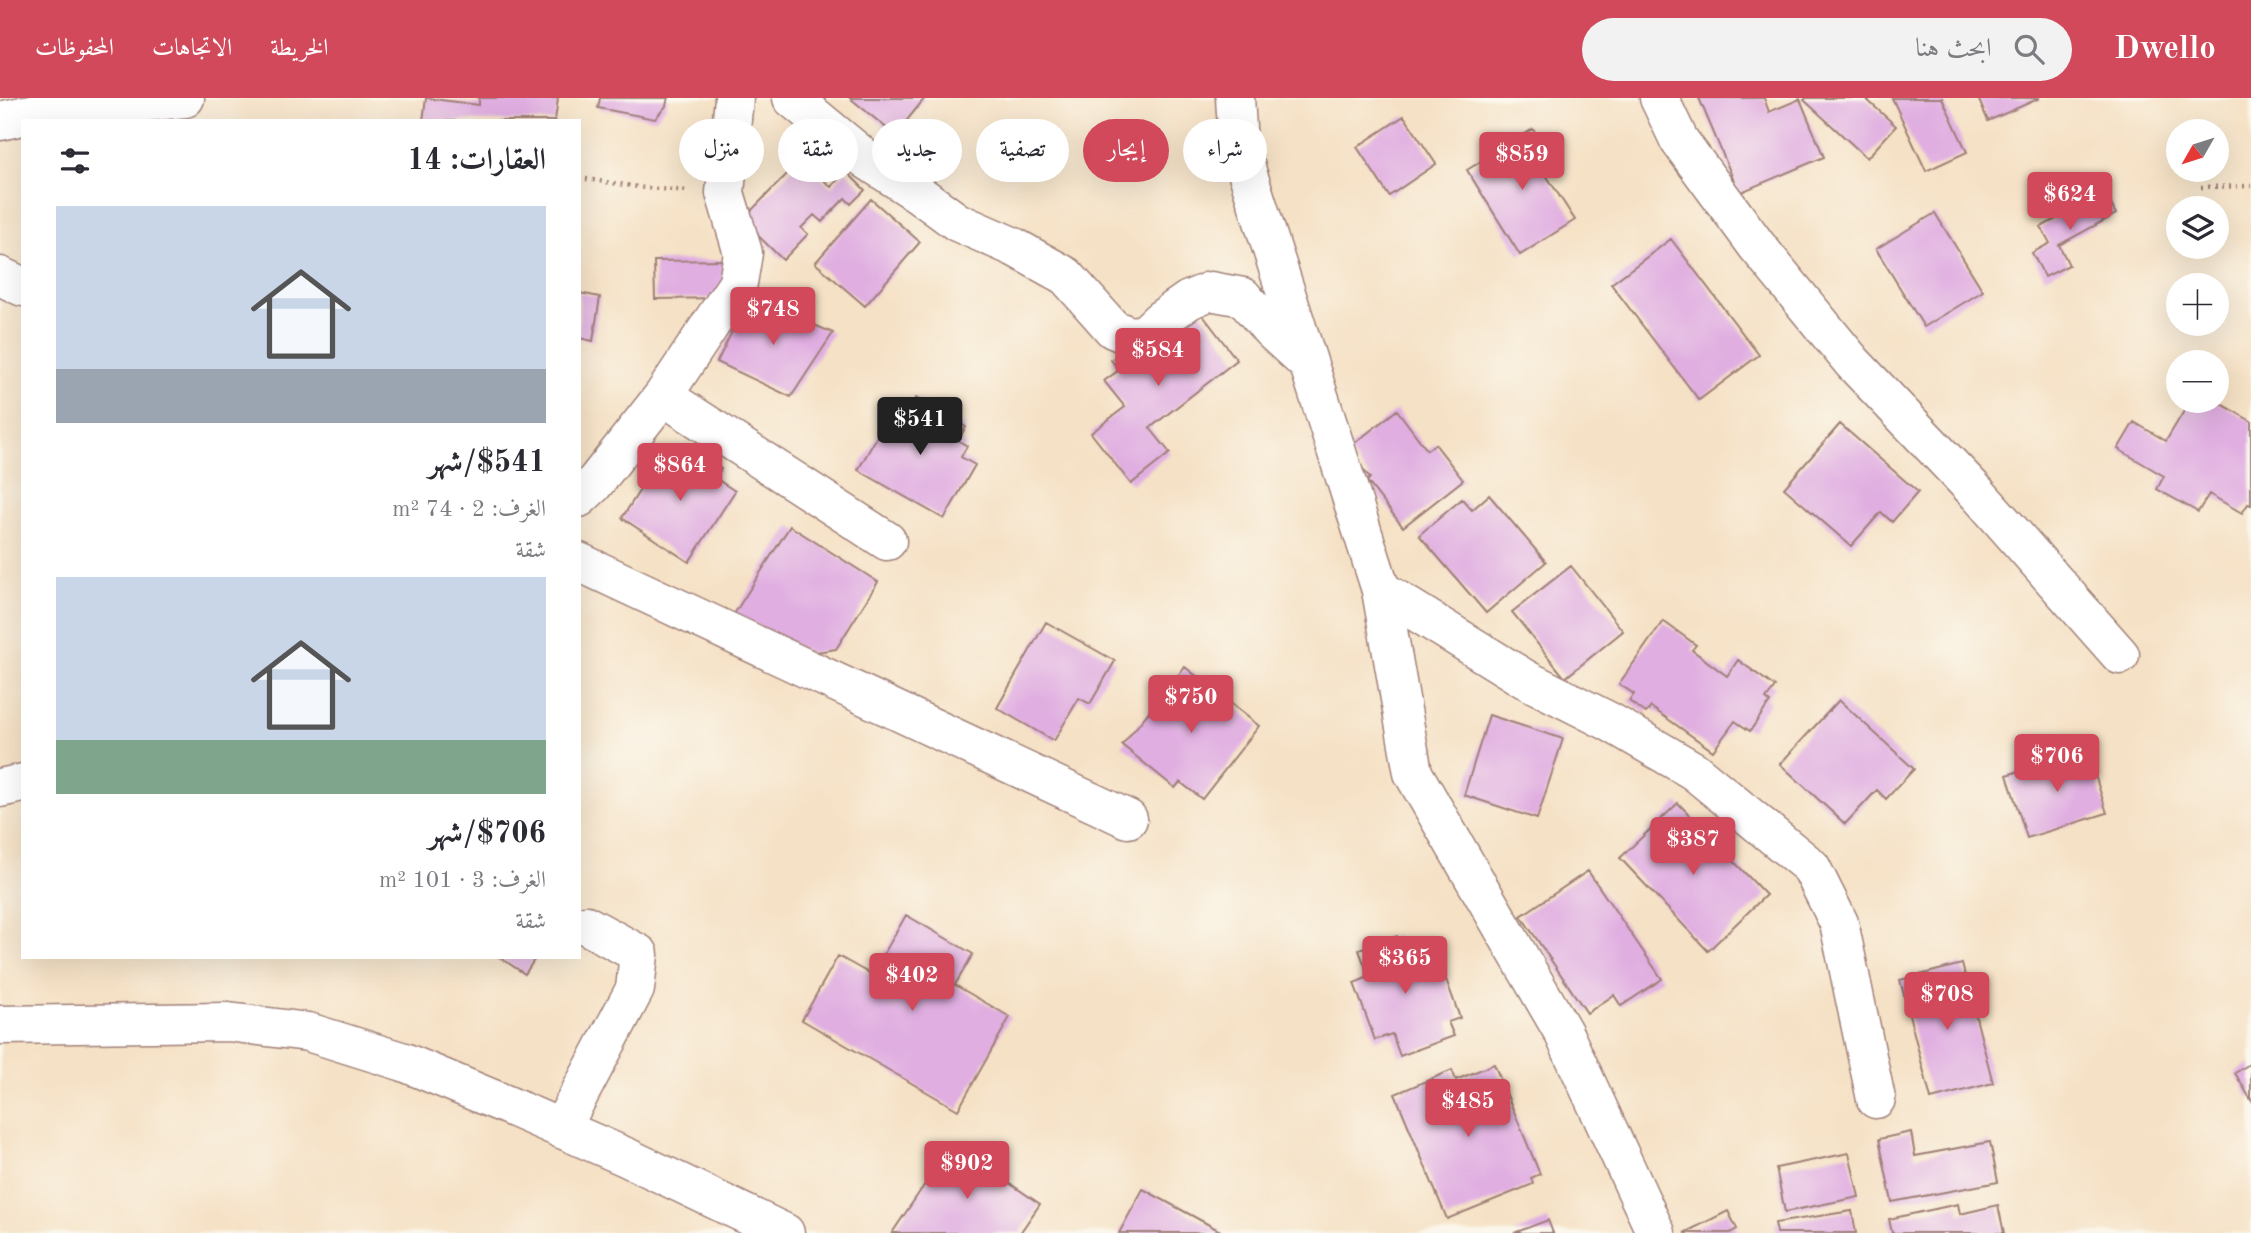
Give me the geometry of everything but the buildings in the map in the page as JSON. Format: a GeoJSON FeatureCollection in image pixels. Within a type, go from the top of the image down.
{"type":"FeatureCollection","features":[{"type":"Feature","properties":{"kind":"street"},"geometry":{"type":"LineString","coordinates":[[0,121],[61,107],[94,107],[185,98]]}},
{"type":"Feature","properties":{"kind":"street"},"geometry":{"type":"LineString","coordinates":[[581,496],[593,485],[663,396],[738,283],[743,253],[725,193],[734,98]]}},
{"type":"Feature","properties":{"kind":"street"},"geometry":{"type":"LineString","coordinates":[[792,98],[867,160],[957,222],[1014,247],[1066,275],[1113,328],[1130,337],[1145,334],[1189,300],[1210,291],[1243,297],[1271,330],[1307,363]]}},
{"type":"Feature","properties":{"kind":"street"},"geometry":{"type":"LineString","coordinates":[[1235,98],[1238,143],[1381,590],[1413,773],[1563,1032],[1656,1233]]}},
{"type":"Feature","properties":{"kind":"street"},"geometry":{"type":"LineString","coordinates":[[1659,98],[1679,139],[1710,182],[1757,246],[1853,363],[1978,494],[2120,655]]}},
{"type":"Feature","properties":{"kind":"street"},"geometry":{"type":"LineString","coordinates":[[0,276],[21,286]]}},
{"type":"Feature","properties":{"kind":"street"},"geometry":{"type":"LineString","coordinates":[[663,396],[887,541]]}},
{"type":"Feature","properties":{"kind":"street"},"geometry":{"type":"LineString","coordinates":[[581,563],[1128,818]]}},
{"type":"Feature","properties":{"kind":"street"},"geometry":{"type":"LineString","coordinates":[[1381,590],[1525,679],[1610,722],[1693,771],[1811,866],[1839,923],[1876,1099]]}},
{"type":"Feature","properties":{"kind":"street"},"geometry":{"type":"LineString","coordinates":[[0,788],[21,783]]}},
{"type":"Feature","properties":{"kind":"street"},"geometry":{"type":"LineString","coordinates":[[561,1129],[635,989],[639,954],[586,925]]}},
{"type":"Feature","properties":{"kind":"street"},"geometry":{"type":"LineString","coordinates":[[0,1025],[228,1021],[308,1032],[404,1062],[626,1157],[785,1233]]}},
{"type":"Feature","properties":{"kind":"path"},"geometry":{"type":"LineString","coordinates":[[581,178],[645,188],[725,193]]}},
{"type":"Feature","properties":{"kind":"path"},"geometry":{"type":"LineString","coordinates":[[2201,187],[2251,186]]}}]}
